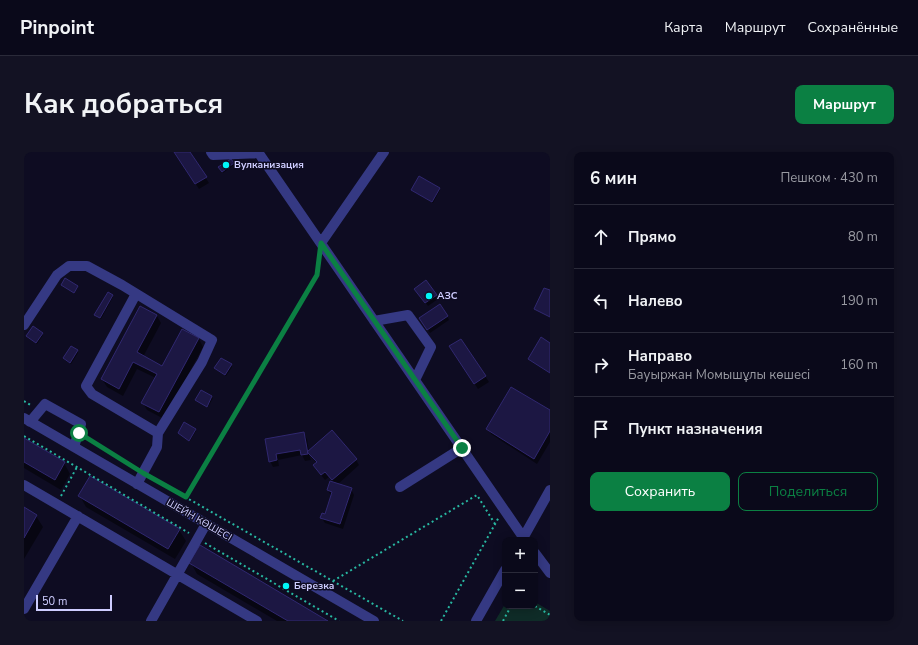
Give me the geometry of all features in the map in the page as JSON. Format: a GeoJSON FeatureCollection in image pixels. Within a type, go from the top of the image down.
{"type":"FeatureCollection","features":[{"type":"Feature","properties":{"kind":"street"},"geometry":{"type":"LineString","coordinates":[[211,152],[213,155],[259,152],[523,537]]}},
{"type":"Feature","properties":{"kind":"street"},"geometry":{"type":"LineString","coordinates":[[321,243],[384,152]]}},
{"type":"Feature","properties":{"kind":"street"},"geometry":{"type":"LineString","coordinates":[[24,325],[57,275],[69,266],[87,266],[212,340],[202,362],[158,433],[157,447],[136,484]]}},
{"type":"Feature","properties":{"kind":"street"},"geometry":{"type":"LineString","coordinates":[[136,294],[86,386],[92,394],[158,433]]}},
{"type":"Feature","properties":{"kind":"street"},"geometry":{"type":"LineString","coordinates":[[374,321],[408,315],[431,347],[415,380]]}},
{"type":"Feature","properties":{"kind":"street"},"geometry":{"type":"LineString","coordinates":[[27,420],[45,404],[81,424],[74,448]]}},
{"type":"Feature","properties":{"kind":"street","name":"ШЕЙН КӨШЕСІ"},"geometry":{"type":"LineString","coordinates":[[27,420],[374,621]]}},
{"type":"Feature","properties":{"kind":"street"},"geometry":{"type":"LineString","coordinates":[[400,487],[462,448]]}},
{"type":"Feature","properties":{"kind":"street"},"geometry":{"type":"LineString","coordinates":[[24,485],[257,621]]}},
{"type":"Feature","properties":{"kind":"street"},"geometry":{"type":"LineString","coordinates":[[525,537],[550,490]]}},
{"type":"Feature","properties":{"kind":"street"},"geometry":{"type":"LineString","coordinates":[[24,609],[78,516]]}},
{"type":"Feature","properties":{"kind":"street"},"geometry":{"type":"LineString","coordinates":[[151,621],[206,524]]}},
{"type":"Feature","properties":{"kind":"street"},"geometry":{"type":"LineString","coordinates":[[538,557],[550,573]]}},
{"type":"Feature","properties":{"kind":"street"},"geometry":{"type":"LineString","coordinates":[[476,621],[503,573]]}},
{"type":"Feature","properties":{"kind":"path"},"geometry":{"type":"LineString","coordinates":[[186,497],[317,275],[321,243]]}},
{"type":"Feature","properties":{"kind":"path"},"geometry":{"type":"LineString","coordinates":[[24,401],[39,410]]}},
{"type":"Feature","properties":{"kind":"path"},"geometry":{"type":"LineString","coordinates":[[79,433],[143,473],[403,621]]}},
{"type":"Feature","properties":{"kind":"path"},"geometry":{"type":"LineString","coordinates":[[24,436],[338,621]]}},
{"type":"Feature","properties":{"kind":"path"},"geometry":{"type":"LineString","coordinates":[[57,504],[78,467]]}},
{"type":"Feature","properties":{"kind":"path"},"geometry":{"type":"LineString","coordinates":[[333,581],[477,495],[495,524],[441,621]]}},
{"type":"Feature","properties":{"kind":"path"},"geometry":{"type":"LineString","coordinates":[[538,608],[549,614],[550,619]]}},
{"type":"Feature","properties":{"kind":"path"},"geometry":{"type":"LineString","coordinates":[[503,621],[509,609]]}},
{"type":"Feature","properties":{"kind":"green space"},"geometry":{"type":"Polygon","coordinates":[[[538,604],[550,611],[550,621],[495,621],[502,609],[538,609],[538,604]]]}},
{"type":"Feature","properties":{"kind":"building"},"geometry":{"type":"Polygon","coordinates":[[[174,152],[190,152],[207,177],[195,184],[174,152]]]}},
{"type":"Feature","properties":{"kind":"building","name":"Вулканизация"},"geometry":{"type":"Polygon","coordinates":[[[231,159],[234,163],[222,172],[218,167],[231,159]]]}},
{"type":"Feature","properties":{"kind":"building"},"geometry":{"type":"Polygon","coordinates":[[[419,176],[440,188],[432,202],[411,190],[419,176]]]}},
{"type":"Feature","properties":{"kind":"building"},"geometry":{"type":"Polygon","coordinates":[[[65,278],[78,286],[74,293],[61,285],[65,278]]]}},
{"type":"Feature","properties":{"kind":"building"},"geometry":{"type":"Polygon","coordinates":[[[426,280],[437,295],[425,303],[414,289],[426,280]]]}},
{"type":"Feature","properties":{"kind":"building"},"geometry":{"type":"Polygon","coordinates":[[[544,288],[550,290],[550,317],[534,309],[544,288]]]}},
{"type":"Feature","properties":{"kind":"building"},"geometry":{"type":"Polygon","coordinates":[[[108,292],[113,295],[100,318],[94,315],[108,292]]]}},
{"type":"Feature","properties":{"kind":"building"},"geometry":{"type":"Polygon","coordinates":[[[440,304],[448,316],[427,330],[419,318],[440,304]]]}},
{"type":"Feature","properties":{"kind":"building"},"geometry":{"type":"Polygon","coordinates":[[[140,306],[157,315],[137,352],[162,366],[182,329],[199,338],[159,412],[141,403],[157,374],[133,362],[119,389],[101,379],[140,306]]]}},
{"type":"Feature","properties":{"kind":"building"},"geometry":{"type":"Polygon","coordinates":[[[33,326],[43,333],[36,343],[26,336],[33,326]]]}},
{"type":"Feature","properties":{"kind":"building"},"geometry":{"type":"Polygon","coordinates":[[[541,337],[550,343],[550,373],[528,359],[541,337]]]}},
{"type":"Feature","properties":{"kind":"building"},"geometry":{"type":"Polygon","coordinates":[[[461,339],[486,376],[474,384],[449,346],[461,339]]]}},
{"type":"Feature","properties":{"kind":"building"},"geometry":{"type":"Polygon","coordinates":[[[71,346],[78,350],[70,363],[63,358],[71,346]]]}},
{"type":"Feature","properties":{"kind":"building"},"geometry":{"type":"Polygon","coordinates":[[[221,358],[232,364],[225,375],[214,368],[221,358]]]}},
{"type":"Feature","properties":{"kind":"building"},"geometry":{"type":"Polygon","coordinates":[[[511,387],[550,410],[550,431],[534,459],[486,429],[511,387]]]}},
{"type":"Feature","properties":{"kind":"building"},"geometry":{"type":"Polygon","coordinates":[[[201,390],[212,396],[207,407],[195,400],[201,390]]]}},
{"type":"Feature","properties":{"kind":"building"},"geometry":{"type":"Polygon","coordinates":[[[184,422],[196,429],[189,441],[178,433],[184,422]]]}},
{"type":"Feature","properties":{"kind":"building"},"geometry":{"type":"Polygon","coordinates":[[[332,430],[357,459],[332,480],[325,472],[321,475],[313,465],[317,462],[307,452],[332,430]]]}},
{"type":"Feature","properties":{"kind":"building"},"geometry":{"type":"Polygon","coordinates":[[[304,432],[308,454],[301,455],[300,450],[276,454],[277,460],[269,462],[265,439],[304,432]]]}},
{"type":"Feature","properties":{"kind":"building"},"geometry":{"type":"Polygon","coordinates":[[[24,438],[65,462],[55,480],[24,462],[24,438]]]}},
{"type":"Feature","properties":{"kind":"building"},"geometry":{"type":"Polygon","coordinates":[[[90,476],[180,529],[168,549],[78,496],[90,476]]]}},
{"type":"Feature","properties":{"kind":"building"},"geometry":{"type":"Polygon","coordinates":[[[330,481],[352,488],[340,524],[320,518],[322,513],[325,514],[332,492],[327,490],[330,481]]]}},
{"type":"Feature","properties":{"kind":"building"},"geometry":{"type":"Polygon","coordinates":[[[24,507],[37,515],[24,538],[24,507]]]}},
{"type":"Feature","properties":{"kind":"building"},"geometry":{"type":"Polygon","coordinates":[[[200,545],[328,621],[288,621],[189,563],[200,545]]]}},
{"type":"Feature","properties":{"kind":"place","name":"Вулканизация"},"geometry":{"type":"Point","coordinates":[226,165]}},
{"type":"Feature","properties":{"kind":"place","name":"АЗС"},"geometry":{"type":"Point","coordinates":[429,296]}},
{"type":"Feature","properties":{"kind":"place","name":"Березка"},"geometry":{"type":"Point","coordinates":[286,586]}},
{"type":"Feature","properties":{"kind":"route"},"geometry":{"type":"LineString","coordinates":[[79,433],[143,473],[186,497],[317,275],[321,243],[462,448]]}}]}
